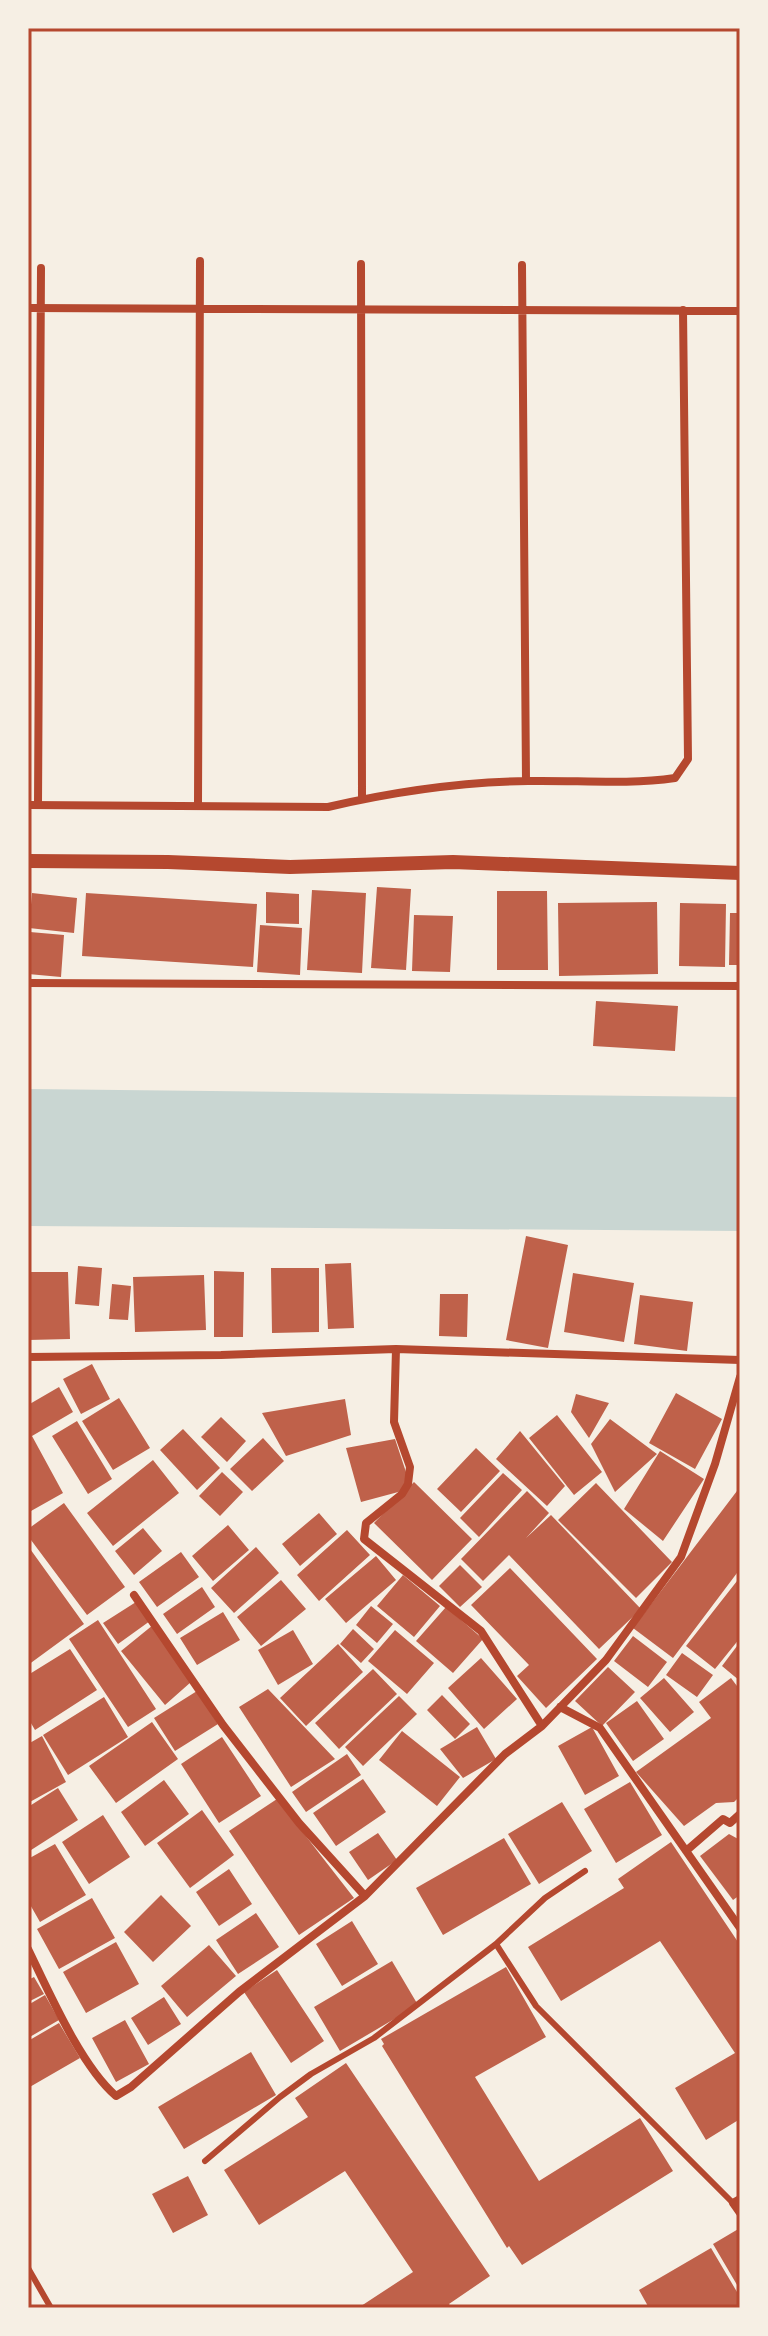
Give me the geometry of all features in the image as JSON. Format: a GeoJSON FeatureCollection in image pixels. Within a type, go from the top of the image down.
{"type":"FeatureCollection","features":[{"type":"Feature","properties":{"kind":"street"},"geometry":{"type":"LineString","coordinates":[[198,806],[200,261]]}},
{"type":"Feature","properties":{"kind":"street"},"geometry":{"type":"LineString","coordinates":[[361,264],[362,799]]}},
{"type":"Feature","properties":{"kind":"street"},"geometry":{"type":"LineString","coordinates":[[522,265],[526,781]]}},
{"type":"Feature","properties":{"kind":"street"},"geometry":{"type":"LineString","coordinates":[[38,805],[41,268]]}},
{"type":"Feature","properties":{"kind":"street"},"geometry":{"type":"LineString","coordinates":[[28,308],[740,311]]}},
{"type":"Feature","properties":{"kind":"street"},"geometry":{"type":"LineString","coordinates":[[28,805],[328,807],[362,799],[526,781],[644,782],[675,778],[688,759],[683,310]]}},
{"type":"Feature","properties":{"kind":"street"},"geometry":{"type":"LineString","coordinates":[[28,861],[290,867],[453,862],[740,873]]}},
{"type":"Feature","properties":{"kind":"street"},"geometry":{"type":"LineString","coordinates":[[28,983],[740,986]]}},
{"type":"Feature","properties":{"kind":"street"},"geometry":{"type":"LineString","coordinates":[[28,1357],[396,1349],[740,1360]]}},
{"type":"Feature","properties":{"kind":"street"},"geometry":{"type":"LineString","coordinates":[[396,1349],[394,1422],[410,1467],[408,1484],[402,1494],[366,1523],[364,1539],[481,1631],[542,1726]]}},
{"type":"Feature","properties":{"kind":"street"},"geometry":{"type":"LineString","coordinates":[[28,1949],[57,2010],[102,2084],[116,2096],[131,2087],[239,1992],[365,1896],[505,1754],[542,1726],[606,1660],[681,1557],[715,1464],[740,1377]]}},
{"type":"Feature","properties":{"kind":"street"},"geometry":{"type":"LineString","coordinates":[[134,1595],[223,1725],[299,1823],[365,1896]]}},
{"type":"Feature","properties":{"kind":"street"},"geometry":{"type":"LineString","coordinates":[[560,1707],[600,1728],[740,1928]]}},
{"type":"Feature","properties":{"kind":"street"},"geometry":{"type":"LineString","coordinates":[[686,1851],[723,1819],[730,1823],[740,1814]]}},
{"type":"Feature","properties":{"kind":"street"},"geometry":{"type":"LineString","coordinates":[[737,2201],[740,2213]]}},
{"type":"Feature","properties":{"kind":"lane"},"geometry":{"type":"LineString","coordinates":[[205,2161],[280,2097],[311,2074],[374,2038],[496,1944],[545,1898],[585,1871]]}},
{"type":"Feature","properties":{"kind":"lane"},"geometry":{"type":"LineString","coordinates":[[496,1944],[536,2006],[737,2201]]}},
{"type":"Feature","properties":{"kind":"lane"},"geometry":{"type":"LineString","coordinates":[[28,2268],[51,2308]]}},
{"type":"Feature","properties":{"kind":"shaded area"},"geometry":{"type":"Polygon","coordinates":[[[28,1089],[740,1097],[740,1231],[28,1226],[28,1089]]]}},
{"type":"Feature","properties":{"kind":"building"},"geometry":{"type":"Polygon","coordinates":[[[377,887],[411,889],[406,970],[371,968],[377,887]]]}},
{"type":"Feature","properties":{"kind":"building"},"geometry":{"type":"Polygon","coordinates":[[[312,890],[366,893],[362,973],[307,970],[312,890]]]}},
{"type":"Feature","properties":{"kind":"building"},"geometry":{"type":"Polygon","coordinates":[[[497,891],[547,891],[548,970],[497,970],[497,891]]]}},
{"type":"Feature","properties":{"kind":"building"},"geometry":{"type":"Polygon","coordinates":[[[266,892],[299,894],[299,924],[266,923],[266,892]]]}},
{"type":"Feature","properties":{"kind":"building"},"geometry":{"type":"Polygon","coordinates":[[[32,893],[77,898],[74,933],[29,928],[32,893]]]}},
{"type":"Feature","properties":{"kind":"building"},"geometry":{"type":"Polygon","coordinates":[[[86,893],[257,904],[253,967],[82,956],[86,893]]]}},
{"type":"Feature","properties":{"kind":"building"},"geometry":{"type":"Polygon","coordinates":[[[657,902],[658,974],[559,976],[558,903],[657,902]]]}},
{"type":"Feature","properties":{"kind":"building"},"geometry":{"type":"Polygon","coordinates":[[[680,903],[726,904],[725,967],[679,966],[680,903]]]}},
{"type":"Feature","properties":{"kind":"building"},"geometry":{"type":"Polygon","coordinates":[[[730,913],[740,913],[740,965],[729,965],[730,913]]]}},
{"type":"Feature","properties":{"kind":"building"},"geometry":{"type":"Polygon","coordinates":[[[414,915],[453,916],[450,972],[412,971],[414,915]]]}},
{"type":"Feature","properties":{"kind":"building"},"geometry":{"type":"Polygon","coordinates":[[[260,925],[302,928],[300,975],[257,972],[260,925]]]}},
{"type":"Feature","properties":{"kind":"building"},"geometry":{"type":"Polygon","coordinates":[[[30,932],[64,935],[61,977],[28,974],[30,932]]]}},
{"type":"Feature","properties":{"kind":"building"},"geometry":{"type":"Polygon","coordinates":[[[596,1001],[678,1006],[675,1051],[593,1046],[596,1001]]]}},
{"type":"Feature","properties":{"kind":"building"},"geometry":{"type":"Polygon","coordinates":[[[526,1236],[568,1245],[548,1348],[506,1340],[526,1236]]]}},
{"type":"Feature","properties":{"kind":"building"},"geometry":{"type":"Polygon","coordinates":[[[351,1263],[354,1328],[328,1329],[325,1264],[351,1263]]]}},
{"type":"Feature","properties":{"kind":"building"},"geometry":{"type":"Polygon","coordinates":[[[78,1266],[102,1268],[99,1306],[75,1304],[78,1266]]]}},
{"type":"Feature","properties":{"kind":"building"},"geometry":{"type":"Polygon","coordinates":[[[271,1268],[319,1268],[319,1332],[272,1333],[271,1268]]]}},
{"type":"Feature","properties":{"kind":"building"},"geometry":{"type":"Polygon","coordinates":[[[214,1271],[244,1272],[243,1337],[214,1337],[214,1271]]]}},
{"type":"Feature","properties":{"kind":"building"},"geometry":{"type":"Polygon","coordinates":[[[28,1272],[68,1272],[70,1339],[28,1340],[28,1272]]]}},
{"type":"Feature","properties":{"kind":"building"},"geometry":{"type":"Polygon","coordinates":[[[573,1273],[634,1283],[624,1342],[564,1332],[573,1273]]]}},
{"type":"Feature","properties":{"kind":"building"},"geometry":{"type":"Polygon","coordinates":[[[204,1275],[206,1330],[135,1332],[133,1277],[204,1275]]]}},
{"type":"Feature","properties":{"kind":"building"},"geometry":{"type":"Polygon","coordinates":[[[112,1284],[131,1286],[128,1320],[109,1319],[112,1284]]]}},
{"type":"Feature","properties":{"kind":"building"},"geometry":{"type":"Polygon","coordinates":[[[440,1294],[468,1294],[467,1337],[439,1336],[440,1294]]]}},
{"type":"Feature","properties":{"kind":"building"},"geometry":{"type":"Polygon","coordinates":[[[640,1295],[693,1302],[687,1351],[634,1344],[640,1295]]]}},
{"type":"Feature","properties":{"kind":"building"},"geometry":{"type":"Polygon","coordinates":[[[92,1364],[110,1399],[81,1414],[63,1379],[92,1364]]]}},
{"type":"Feature","properties":{"kind":"building"},"geometry":{"type":"Polygon","coordinates":[[[59,1387],[73,1412],[32,1436],[63,1493],[31,1511],[28,1505],[28,1405],[59,1387]]]}},
{"type":"Feature","properties":{"kind":"building"},"geometry":{"type":"Polygon","coordinates":[[[676,1393],[722,1419],[695,1469],[649,1443],[676,1393]]]}},
{"type":"Feature","properties":{"kind":"building"},"geometry":{"type":"Polygon","coordinates":[[[576,1394],[609,1403],[589,1438],[571,1412],[576,1394]]]}},
{"type":"Feature","properties":{"kind":"building"},"geometry":{"type":"Polygon","coordinates":[[[119,1398],[150,1448],[113,1470],[82,1421],[119,1398]]]}},
{"type":"Feature","properties":{"kind":"building"},"geometry":{"type":"Polygon","coordinates":[[[345,1399],[351,1435],[286,1456],[262,1413],[345,1399]]]}},
{"type":"Feature","properties":{"kind":"building"},"geometry":{"type":"Polygon","coordinates":[[[557,1415],[602,1472],[574,1495],[529,1438],[557,1415]]]}},
{"type":"Feature","properties":{"kind":"building"},"geometry":{"type":"Polygon","coordinates":[[[221,1417],[246,1441],[227,1462],[201,1437],[221,1417]]]}},
{"type":"Feature","properties":{"kind":"building"},"geometry":{"type":"Polygon","coordinates":[[[610,1419],[657,1454],[615,1492],[591,1444],[610,1419]]]}},
{"type":"Feature","properties":{"kind":"building"},"geometry":{"type":"Polygon","coordinates":[[[77,1421],[112,1479],[88,1494],[52,1436],[77,1421]]]}},
{"type":"Feature","properties":{"kind":"building"},"geometry":{"type":"Polygon","coordinates":[[[183,1429],[220,1468],[197,1490],[160,1450],[183,1429]]]}},
{"type":"Feature","properties":{"kind":"building"},"geometry":{"type":"Polygon","coordinates":[[[520,1431],[565,1486],[547,1506],[496,1459],[520,1431]]]}},
{"type":"Feature","properties":{"kind":"building"},"geometry":{"type":"Polygon","coordinates":[[[263,1438],[284,1461],[252,1491],[230,1469],[263,1438]]]}},
{"type":"Feature","properties":{"kind":"building"},"geometry":{"type":"Polygon","coordinates":[[[395,1439],[408,1478],[402,1491],[361,1502],[346,1448],[395,1439]]]}},
{"type":"Feature","properties":{"kind":"building"},"geometry":{"type":"Polygon","coordinates":[[[476,1448],[500,1471],[461,1512],[437,1489],[476,1448]]]}},
{"type":"Feature","properties":{"kind":"building"},"geometry":{"type":"Polygon","coordinates":[[[660,1451],[704,1479],[663,1541],[624,1509],[660,1451]]]}},
{"type":"Feature","properties":{"kind":"building"},"geometry":{"type":"Polygon","coordinates":[[[153,1460],[179,1493],[113,1546],[87,1513],[153,1460]]]}},
{"type":"Feature","properties":{"kind":"building"},"geometry":{"type":"Polygon","coordinates":[[[222,1472],[243,1492],[220,1516],[199,1496],[222,1472]]]}},
{"type":"Feature","properties":{"kind":"building"},"geometry":{"type":"Polygon","coordinates":[[[503,1473],[522,1490],[479,1537],[460,1518],[503,1473]]]}},
{"type":"Feature","properties":{"kind":"building"},"geometry":{"type":"Polygon","coordinates":[[[414,1482],[472,1539],[432,1580],[374,1523],[414,1482]]]}},
{"type":"Feature","properties":{"kind":"building"},"geometry":{"type":"Polygon","coordinates":[[[596,1483],[672,1562],[636,1598],[558,1520],[596,1483]]]}},
{"type":"Feature","properties":{"kind":"building"},"geometry":{"type":"Polygon","coordinates":[[[740,1487],[740,1569],[673,1658],[633,1628],[740,1487]]]}},
{"type":"Feature","properties":{"kind":"building"},"geometry":{"type":"Polygon","coordinates":[[[527,1491],[549,1513],[526,1538],[551,1515],[641,1609],[599,1649],[509,1555],[483,1581],[461,1559],[527,1491]]]}},
{"type":"Feature","properties":{"kind":"building"},"geometry":{"type":"Polygon","coordinates":[[[64,1503],[125,1587],[87,1615],[28,1536],[28,1529],[64,1503]]]}},
{"type":"Feature","properties":{"kind":"building"},"geometry":{"type":"Polygon","coordinates":[[[319,1513],[337,1534],[300,1566],[282,1544],[319,1513]]]}},
{"type":"Feature","properties":{"kind":"building"},"geometry":{"type":"Polygon","coordinates":[[[228,1525],[249,1550],[213,1581],[192,1556],[228,1525]]]}},
{"type":"Feature","properties":{"kind":"building"},"geometry":{"type":"Polygon","coordinates":[[[143,1528],[162,1551],[134,1575],[115,1551],[143,1528]]]}},
{"type":"Feature","properties":{"kind":"building"},"geometry":{"type":"Polygon","coordinates":[[[347,1530],[370,1555],[319,1601],[297,1575],[347,1530]]]}},
{"type":"Feature","properties":{"kind":"building"},"geometry":{"type":"Polygon","coordinates":[[[28,1546],[84,1624],[28,1665],[28,1546]]]}},
{"type":"Feature","properties":{"kind":"building"},"geometry":{"type":"Polygon","coordinates":[[[256,1547],[279,1573],[234,1613],[211,1588],[256,1547]]]}},
{"type":"Feature","properties":{"kind":"building"},"geometry":{"type":"Polygon","coordinates":[[[181,1552],[199,1577],[157,1607],[139,1582],[181,1552]]]}},
{"type":"Feature","properties":{"kind":"building"},"geometry":{"type":"Polygon","coordinates":[[[376,1556],[396,1580],[346,1623],[325,1599],[376,1556]]]}},
{"type":"Feature","properties":{"kind":"building"},"geometry":{"type":"Polygon","coordinates":[[[460,1565],[482,1587],[460,1607],[439,1586],[460,1565]]]}},
{"type":"Feature","properties":{"kind":"building"},"geometry":{"type":"Polygon","coordinates":[[[510,1568],[597,1659],[546,1708],[517,1676],[529,1665],[471,1605],[510,1568]]]}},
{"type":"Feature","properties":{"kind":"building"},"geometry":{"type":"Polygon","coordinates":[[[403,1575],[440,1606],[414,1637],[377,1606],[403,1575]]]}},
{"type":"Feature","properties":{"kind":"building"},"geometry":{"type":"Polygon","coordinates":[[[281,1580],[306,1609],[261,1646],[237,1617],[281,1580]]]}},
{"type":"Feature","properties":{"kind":"building"},"geometry":{"type":"Polygon","coordinates":[[[737,1581],[740,1583],[740,1638],[715,1669],[686,1646],[737,1581]]]}},
{"type":"Feature","properties":{"kind":"building"},"geometry":{"type":"Polygon","coordinates":[[[202,1587],[215,1607],[177,1634],[163,1614],[202,1587]]]}},
{"type":"Feature","properties":{"kind":"building"},"geometry":{"type":"Polygon","coordinates":[[[136,1602],[150,1621],[118,1644],[103,1623],[136,1602]]]}},
{"type":"Feature","properties":{"kind":"building"},"geometry":{"type":"Polygon","coordinates":[[[371,1606],[393,1624],[377,1643],[356,1625],[371,1606]]]}},
{"type":"Feature","properties":{"kind":"building"},"geometry":{"type":"Polygon","coordinates":[[[446,1607],[483,1639],[453,1673],[416,1641],[446,1607]]]}},
{"type":"Feature","properties":{"kind":"building"},"geometry":{"type":"Polygon","coordinates":[[[223,1612],[240,1640],[197,1665],[180,1638],[223,1612]]]}},
{"type":"Feature","properties":{"kind":"building"},"geometry":{"type":"Polygon","coordinates":[[[98,1620],[156,1709],[128,1727],[69,1639],[98,1620]]]}},
{"type":"Feature","properties":{"kind":"building"},"geometry":{"type":"Polygon","coordinates":[[[153,1625],[191,1682],[165,1705],[121,1651],[153,1625]]]}},
{"type":"Feature","properties":{"kind":"building"},"geometry":{"type":"Polygon","coordinates":[[[353,1629],[374,1649],[361,1663],[340,1644],[353,1629]]]}},
{"type":"Feature","properties":{"kind":"building"},"geometry":{"type":"Polygon","coordinates":[[[293,1630],[313,1664],[278,1685],[258,1650],[293,1630]]]}},
{"type":"Feature","properties":{"kind":"building"},"geometry":{"type":"Polygon","coordinates":[[[395,1630],[434,1663],[407,1694],[368,1661],[395,1630]]]}},
{"type":"Feature","properties":{"kind":"building"},"geometry":{"type":"Polygon","coordinates":[[[633,1636],[667,1662],[648,1687],[614,1661],[633,1636]]]}},
{"type":"Feature","properties":{"kind":"building"},"geometry":{"type":"Polygon","coordinates":[[[740,1642],[740,1681],[722,1666],[740,1642]]]}},
{"type":"Feature","properties":{"kind":"building"},"geometry":{"type":"Polygon","coordinates":[[[338,1644],[363,1672],[306,1726],[280,1698],[338,1644]]]}},
{"type":"Feature","properties":{"kind":"building"},"geometry":{"type":"Polygon","coordinates":[[[70,1649],[97,1690],[35,1730],[28,1718],[28,1675],[70,1649]]]}},
{"type":"Feature","properties":{"kind":"building"},"geometry":{"type":"Polygon","coordinates":[[[682,1653],[713,1675],[697,1697],[666,1675],[682,1653]]]}},
{"type":"Feature","properties":{"kind":"building"},"geometry":{"type":"Polygon","coordinates":[[[481,1658],[517,1699],[484,1729],[448,1688],[481,1658]]]}},
{"type":"Feature","properties":{"kind":"building"},"geometry":{"type":"Polygon","coordinates":[[[608,1667],[635,1692],[602,1726],[575,1701],[608,1667]]]}},
{"type":"Feature","properties":{"kind":"building"},"geometry":{"type":"Polygon","coordinates":[[[373,1669],[397,1694],[339,1749],[315,1723],[373,1669]]]}},
{"type":"Feature","properties":{"kind":"building"},"geometry":{"type":"Polygon","coordinates":[[[664,1678],[694,1712],[670,1732],[640,1698],[664,1678]]]}},
{"type":"Feature","properties":{"kind":"building"},"geometry":{"type":"Polygon","coordinates":[[[731,1678],[740,1690],[740,1796],[734,1802],[716,1803],[684,1826],[636,1772],[711,1718],[699,1702],[731,1678]]]}},
{"type":"Feature","properties":{"kind":"building"},"geometry":{"type":"Polygon","coordinates":[[[268,1689],[335,1759],[291,1787],[239,1707],[268,1689]]]}},
{"type":"Feature","properties":{"kind":"building"},"geometry":{"type":"Polygon","coordinates":[[[197,1691],[218,1724],[175,1751],[154,1718],[197,1691]]]}},
{"type":"Feature","properties":{"kind":"building"},"geometry":{"type":"Polygon","coordinates":[[[442,1695],[470,1724],[455,1739],[427,1710],[442,1695]]]}},
{"type":"Feature","properties":{"kind":"building"},"geometry":{"type":"Polygon","coordinates":[[[399,1696],[417,1714],[363,1766],[345,1747],[399,1696]]]}},
{"type":"Feature","properties":{"kind":"building"},"geometry":{"type":"Polygon","coordinates":[[[104,1697],[128,1737],[68,1775],[43,1735],[104,1697]]]}},
{"type":"Feature","properties":{"kind":"building"},"geometry":{"type":"Polygon","coordinates":[[[637,1701],[664,1739],[633,1761],[606,1723],[637,1701]]]}},
{"type":"Feature","properties":{"kind":"building"},"geometry":{"type":"Polygon","coordinates":[[[152,1722],[178,1759],[116,1803],[89,1766],[152,1722]]]}},
{"type":"Feature","properties":{"kind":"building"},"geometry":{"type":"Polygon","coordinates":[[[477,1727],[496,1759],[463,1778],[440,1749],[477,1727]]]}},
{"type":"Feature","properties":{"kind":"building"},"geometry":{"type":"Polygon","coordinates":[[[592,1727],[619,1776],[585,1795],[558,1746],[592,1727]]]}},
{"type":"Feature","properties":{"kind":"building"},"geometry":{"type":"Polygon","coordinates":[[[402,1731],[460,1777],[437,1806],[379,1760],[402,1731]]]}},
{"type":"Feature","properties":{"kind":"building"},"geometry":{"type":"Polygon","coordinates":[[[42,1736],[66,1782],[28,1803],[28,1744],[42,1736]]]}},
{"type":"Feature","properties":{"kind":"building"},"geometry":{"type":"Polygon","coordinates":[[[222,1737],[261,1796],[219,1823],[181,1764],[222,1737]]]}},
{"type":"Feature","properties":{"kind":"building"},"geometry":{"type":"Polygon","coordinates":[[[347,1754],[361,1775],[306,1812],[292,1792],[347,1754]]]}},
{"type":"Feature","properties":{"kind":"building"},"geometry":{"type":"Polygon","coordinates":[[[363,1779],[386,1812],[336,1846],[313,1813],[363,1779]]]}},
{"type":"Feature","properties":{"kind":"building"},"geometry":{"type":"Polygon","coordinates":[[[164,1780],[189,1814],[145,1846],[121,1812],[164,1780]]]}},
{"type":"Feature","properties":{"kind":"building"},"geometry":{"type":"Polygon","coordinates":[[[630,1782],[662,1835],[616,1863],[584,1809],[630,1782]]]}},
{"type":"Feature","properties":{"kind":"building"},"geometry":{"type":"Polygon","coordinates":[[[58,1788],[78,1820],[28,1852],[28,1807],[58,1788]]]}},
{"type":"Feature","properties":{"kind":"building"},"geometry":{"type":"Polygon","coordinates":[[[277,1799],[354,1898],[299,1935],[229,1831],[277,1799]]]}},
{"type":"Feature","properties":{"kind":"building"},"geometry":{"type":"Polygon","coordinates":[[[562,1802],[592,1851],[539,1884],[508,1834],[562,1802]]]}},
{"type":"Feature","properties":{"kind":"building"},"geometry":{"type":"Polygon","coordinates":[[[202,1810],[234,1855],[190,1888],[157,1843],[202,1810]]]}},
{"type":"Feature","properties":{"kind":"building"},"geometry":{"type":"Polygon","coordinates":[[[103,1815],[130,1857],[89,1884],[62,1842],[103,1815]]]}},
{"type":"Feature","properties":{"kind":"building"},"geometry":{"type":"Polygon","coordinates":[[[378,1833],[397,1860],[368,1880],[349,1852],[378,1833]]]}},
{"type":"Feature","properties":{"kind":"building"},"geometry":{"type":"Polygon","coordinates":[[[729,1834],[740,1840],[740,1895],[733,1900],[700,1856],[729,1834]]]}},
{"type":"Feature","properties":{"kind":"building"},"geometry":{"type":"Polygon","coordinates":[[[504,1838],[531,1884],[443,1935],[416,1888],[504,1838]]]}},
{"type":"Feature","properties":{"kind":"building"},"geometry":{"type":"Polygon","coordinates":[[[671,1842],[740,1945],[740,2119],[706,2140],[675,2088],[735,2053],[660,1941],[561,2001],[528,1947],[624,1888],[618,1879],[671,1842]]]}},
{"type":"Feature","properties":{"kind":"building"},"geometry":{"type":"Polygon","coordinates":[[[55,1844],[86,1895],[40,1922],[28,1901],[28,1859],[55,1844]]]}},
{"type":"Feature","properties":{"kind":"building"},"geometry":{"type":"Polygon","coordinates":[[[229,1869],[252,1904],[219,1926],[196,1892],[229,1869]]]}},
{"type":"Feature","properties":{"kind":"building"},"geometry":{"type":"Polygon","coordinates":[[[161,1895],[191,1926],[153,1962],[124,1932],[161,1895]]]}},
{"type":"Feature","properties":{"kind":"building"},"geometry":{"type":"Polygon","coordinates":[[[92,1898],[115,1938],[59,1969],[37,1929],[92,1898]]]}},
{"type":"Feature","properties":{"kind":"building"},"geometry":{"type":"Polygon","coordinates":[[[256,1913],[279,1947],[238,1974],[216,1940],[256,1913]]]}},
{"type":"Feature","properties":{"kind":"building"},"geometry":{"type":"Polygon","coordinates":[[[352,1921],[378,1964],[342,1986],[316,1944],[352,1921]]]}},
{"type":"Feature","properties":{"kind":"building"},"geometry":{"type":"Polygon","coordinates":[[[116,1942],[139,1984],[86,2013],[63,1972],[116,1942]]]}},
{"type":"Feature","properties":{"kind":"building"},"geometry":{"type":"Polygon","coordinates":[[[209,1945],[236,1976],[187,2017],[161,1986],[209,1945]]]}},
{"type":"Feature","properties":{"kind":"building"},"geometry":{"type":"Polygon","coordinates":[[[392,1961],[418,2005],[340,2051],[314,2007],[392,1961]]]}},
{"type":"Feature","properties":{"kind":"building"},"geometry":{"type":"Polygon","coordinates":[[[506,1967],[546,2037],[475,2077],[539,2181],[640,2118],[673,2171],[522,2265],[509,2246],[507,2248],[382,2046],[381,2039],[506,1967]]]}},
{"type":"Feature","properties":{"kind":"building"},"geometry":{"type":"Polygon","coordinates":[[[277,1970],[324,2041],[291,2063],[244,1992],[277,1970]]]}},
{"type":"Feature","properties":{"kind":"building"},"geometry":{"type":"Polygon","coordinates":[[[34,1977],[44,1994],[28,2002],[28,1980],[34,1977]]]}},
{"type":"Feature","properties":{"kind":"building"},"geometry":{"type":"Polygon","coordinates":[[[45,1995],[59,2020],[28,2038],[28,2005],[45,1995]]]}},
{"type":"Feature","properties":{"kind":"building"},"geometry":{"type":"Polygon","coordinates":[[[164,1997],[181,2024],[148,2045],[131,2018],[164,1997]]]}},
{"type":"Feature","properties":{"kind":"building"},"geometry":{"type":"Polygon","coordinates":[[[125,2020],[149,2064],[116,2082],[92,2038],[125,2020]]]}},
{"type":"Feature","properties":{"kind":"building"},"geometry":{"type":"Polygon","coordinates":[[[59,2023],[80,2058],[28,2088],[28,2041],[59,2023]]]}},
{"type":"Feature","properties":{"kind":"building"},"geometry":{"type":"Polygon","coordinates":[[[251,2052],[276,2095],[184,2149],[158,2107],[251,2052]]]}},
{"type":"Feature","properties":{"kind":"building"},"geometry":{"type":"Polygon","coordinates":[[[346,2063],[490,2276],[449,2304],[452,2308],[358,2308],[413,2272],[345,2171],[259,2225],[224,2170],[308,2117],[295,2098],[346,2063]]]}},
{"type":"Feature","properties":{"kind":"building"},"geometry":{"type":"Polygon","coordinates":[[[188,2176],[208,2215],[173,2233],[152,2194],[188,2176]]]}},
{"type":"Feature","properties":{"kind":"building"},"geometry":{"type":"Polygon","coordinates":[[[740,2228],[740,2290],[713,2244],[740,2228]]]}},
{"type":"Feature","properties":{"kind":"building"},"geometry":{"type":"Polygon","coordinates":[[[711,2248],[740,2297],[740,2308],[649,2308],[639,2290],[711,2248]]]}}]}
